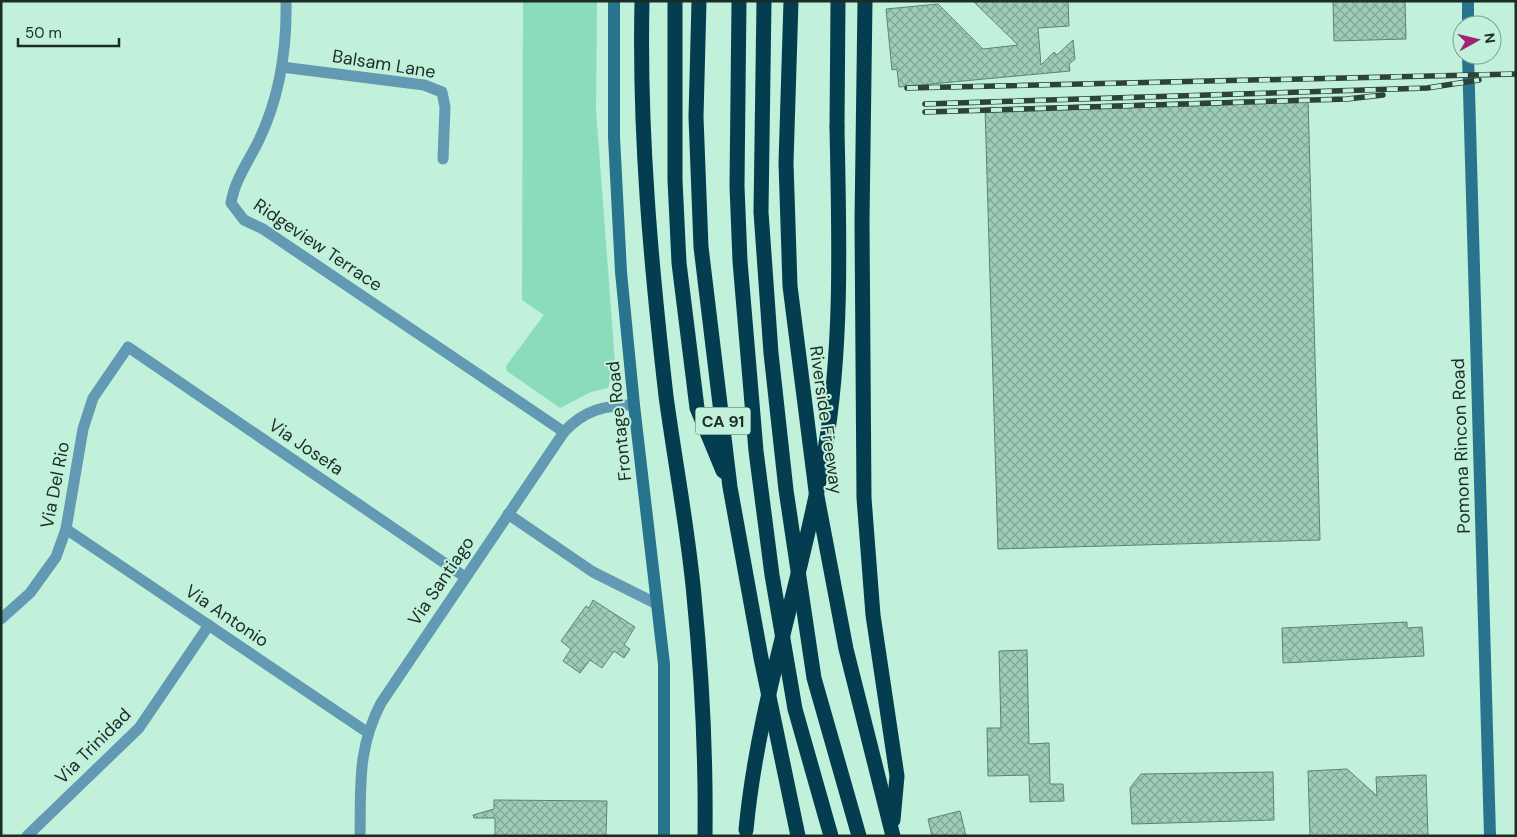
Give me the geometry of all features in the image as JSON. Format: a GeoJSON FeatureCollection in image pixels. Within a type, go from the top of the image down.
{"type":"FeatureCollection","features":[{"type":"Feature","properties":{"kind":"highway"},"geometry":{"type":"LineString","coordinates":[[642,1],[640,75],[651,254],[666,397],[694,595],[706,759],[706,836]]}},
{"type":"Feature","properties":{"kind":"highway"},"geometry":{"type":"LineString","coordinates":[[675,1],[675,180],[679,263],[697,408],[730,487]]}},
{"type":"Feature","properties":{"kind":"highway","name":"CA 91"},"geometry":{"type":"LineString","coordinates":[[699,1],[696,116],[701,247],[730,487],[761,658],[798,836]]}},
{"type":"Feature","properties":{"kind":"highway"},"geometry":{"type":"LineString","coordinates":[[739,1],[737,186],[740,261],[756,451],[772,575],[795,708],[831,836]]}},
{"type":"Feature","properties":{"kind":"highway"},"geometry":{"type":"LineString","coordinates":[[764,1],[761,212],[771,353],[786,490],[814,678],[859,836]]}},
{"type":"Feature","properties":{"kind":"highway","name":"Riverside Freeway"},"geometry":{"type":"LineString","coordinates":[[791,1],[786,163],[790,286],[816,491],[846,649],[893,833]]}},
{"type":"Feature","properties":{"kind":"highway"},"geometry":{"type":"LineString","coordinates":[[746,833],[759,736],[814,511],[829,421],[839,311],[838,1]]}},
{"type":"Feature","properties":{"kind":"highway"},"geometry":{"type":"LineString","coordinates":[[865,1],[862,221],[864,498],[873,615],[897,776],[893,833]]}},
{"type":"Feature","properties":{"kind":"main road","name":"Frontage Road"},"geometry":{"type":"LineString","coordinates":[[614,1],[614,137],[621,272],[634,405],[664,664],[664,836]]}},
{"type":"Feature","properties":{"kind":"main road"},"geometry":{"type":"LineString","coordinates":[[1468,1],[1468,15]]}},
{"type":"Feature","properties":{"kind":"main road","name":"Pomona Rincon Road"},"geometry":{"type":"LineString","coordinates":[[1468,65],[1490,836]]}},
{"type":"Feature","properties":{"kind":"street","name":"Ridgeview Terrace"},"geometry":{"type":"LineString","coordinates":[[286,1],[282,67],[278,92],[262,131],[233,188],[231,203],[244,220],[263,229],[564,432]]}},
{"type":"Feature","properties":{"kind":"street","name":"Balsam Lane"},"geometry":{"type":"LineString","coordinates":[[282,67],[424,85],[442,92],[444,107],[443,159]]}},
{"type":"Feature","properties":{"kind":"street","name":"Via Del Rio"},"geometry":{"type":"LineString","coordinates":[[1,619],[30,592],[44,576],[56,557],[66,529],[83,429],[93,398],[128,347]]}},
{"type":"Feature","properties":{"kind":"street","name":"Via Josefa"},"geometry":{"type":"LineString","coordinates":[[128,347],[465,576]]}},
{"type":"Feature","properties":{"kind":"street","name":"Via Santiago"},"geometry":{"type":"LineString","coordinates":[[360,836],[361,766],[367,732],[381,703],[465,576],[574,420],[597,408],[634,405]]}},
{"type":"Feature","properties":{"kind":"street"},"geometry":{"type":"LineString","coordinates":[[508,514],[592,572],[657,604]]}},
{"type":"Feature","properties":{"kind":"street","name":"Via Antonio"},"geometry":{"type":"LineString","coordinates":[[66,529],[367,732]]}},
{"type":"Feature","properties":{"kind":"street","name":"Via Trinidad"},"geometry":{"type":"LineString","coordinates":[[27,836],[139,728],[209,625]]}},
{"type":"Feature","properties":{"kind":"green space"},"geometry":{"type":"Polygon","coordinates":[[[523,1],[597,1],[596,110],[616,376],[610,382],[608,388],[591,392],[560,408],[507,371],[506,366],[544,315],[522,300],[523,1]]]}},
{"type":"Feature","properties":{"kind":"building"},"geometry":{"type":"Polygon","coordinates":[[[973,1],[1068,1],[1069,26],[1038,28],[1041,65],[1054,52],[1057,55],[1073,40],[1075,59],[1069,64],[1070,71],[899,87],[897,69],[892,70],[886,9],[938,4],[983,49],[1018,45],[973,1]]]}},
{"type":"Feature","properties":{"kind":"building"},"geometry":{"type":"Polygon","coordinates":[[[1333,1],[1405,1],[1406,39],[1334,41],[1333,1]]]}},
{"type":"Feature","properties":{"kind":"building"},"geometry":{"type":"Polygon","coordinates":[[[1308,98],[1320,540],[998,549],[985,108],[1308,98]]]}},
{"type":"Feature","properties":{"kind":"building"},"geometry":{"type":"Polygon","coordinates":[[[593,600],[635,627],[624,645],[630,649],[624,658],[614,651],[602,668],[590,660],[580,673],[563,661],[571,649],[561,641],[586,606],[589,608],[593,600]]]}},
{"type":"Feature","properties":{"kind":"building"},"geometry":{"type":"Polygon","coordinates":[[[1407,622],[1407,628],[1422,627],[1424,656],[1283,663],[1282,628],[1407,622]]]}},
{"type":"Feature","properties":{"kind":"building"},"geometry":{"type":"Polygon","coordinates":[[[1027,650],[1029,744],[1049,743],[1050,784],[1063,784],[1064,801],[1030,802],[1029,775],[988,776],[987,728],[1001,728],[999,651],[1027,650]]]}},
{"type":"Feature","properties":{"kind":"building"},"geometry":{"type":"Polygon","coordinates":[[[1347,769],[1377,796],[1376,777],[1426,775],[1428,836],[1310,836],[1308,771],[1347,769]]]}},
{"type":"Feature","properties":{"kind":"building"},"geometry":{"type":"Polygon","coordinates":[[[1273,772],[1274,820],[1132,824],[1130,788],[1141,774],[1273,772]]]}},
{"type":"Feature","properties":{"kind":"building"},"geometry":{"type":"Polygon","coordinates":[[[494,800],[607,801],[606,836],[495,836],[495,818],[474,818],[473,815],[494,809],[494,800]]]}},
{"type":"Feature","properties":{"kind":"building"},"geometry":{"type":"Polygon","coordinates":[[[960,811],[966,836],[932,836],[928,819],[960,811]]]}},
{"type":"Feature","properties":{"kind":"railway"},"geometry":{"type":"LineString","coordinates":[[907,88],[1516,74]]}},
{"type":"Feature","properties":{"kind":"railway"},"geometry":{"type":"LineString","coordinates":[[925,104],[1427,88],[1479,80]]}},
{"type":"Feature","properties":{"kind":"railway"},"geometry":{"type":"LineString","coordinates":[[925,112],[1347,99],[1383,95]]}}]}
